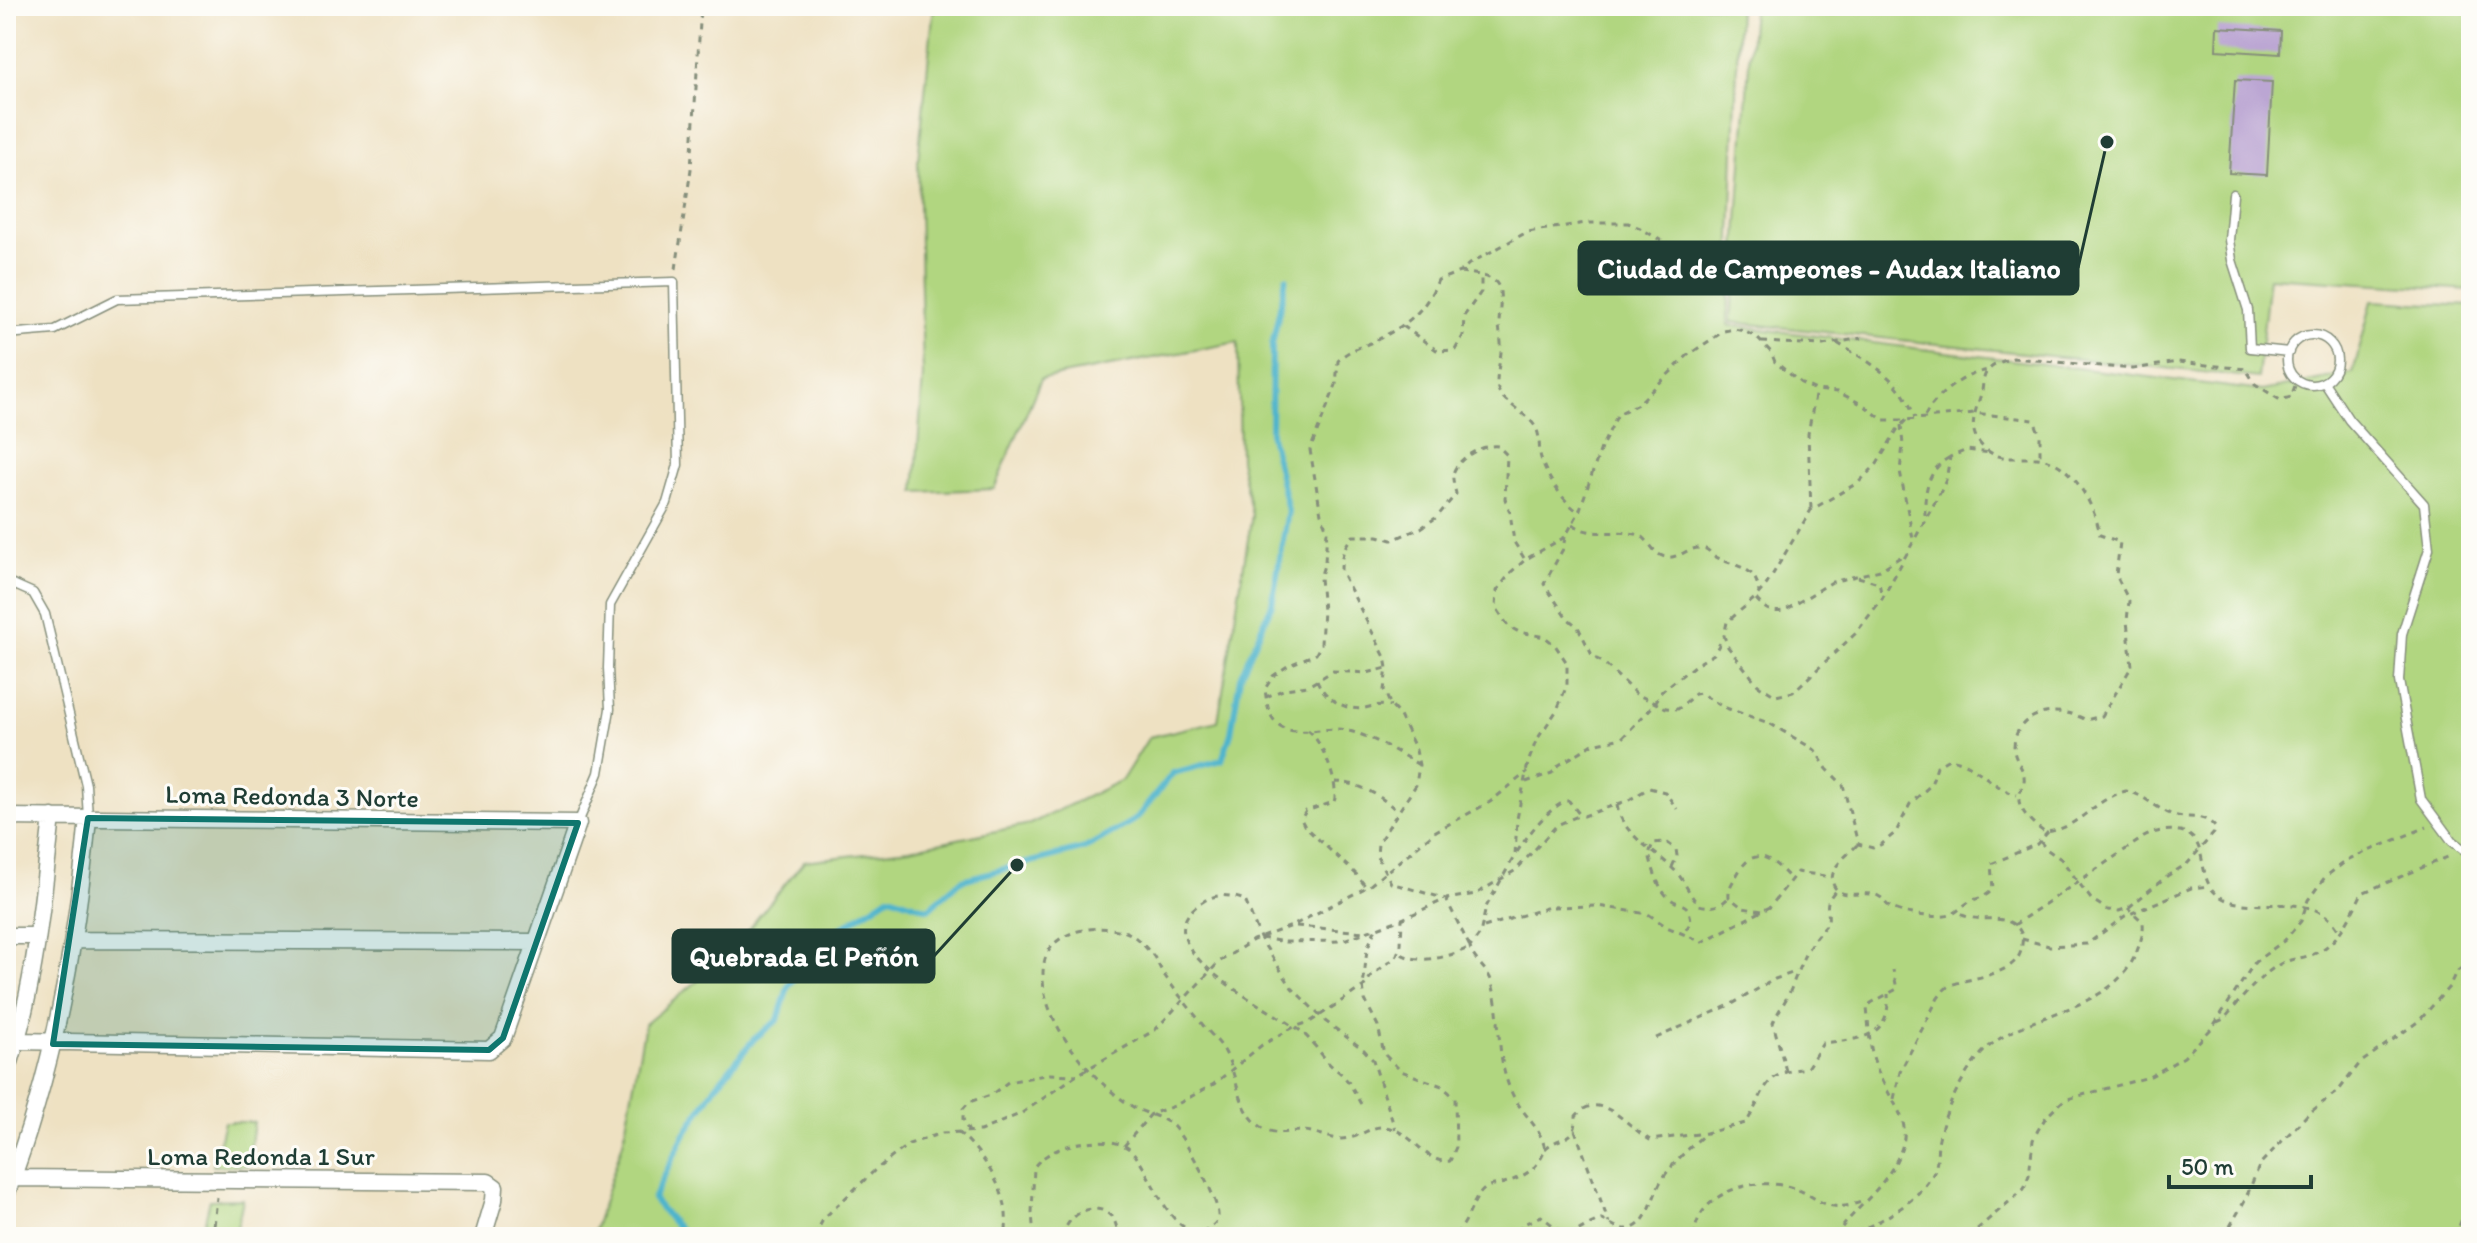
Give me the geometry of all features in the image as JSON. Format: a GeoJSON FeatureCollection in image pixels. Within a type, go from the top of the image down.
{"type":"FeatureCollection","features":[{"type":"Feature","properties":{"kind":"street","name":"Loma Redonda 3 Norte"},"geometry":{"type":"LineString","coordinates":[[6,817],[578,823]]}},
{"type":"Feature","properties":{"kind":"street"},"geometry":{"type":"LineString","coordinates":[[6,1074],[18,1041],[37,936],[52,817]]}},
{"type":"Feature","properties":{"kind":"street"},"geometry":{"type":"LineString","coordinates":[[6,1195],[53,1044],[74,940],[88,818]]}},
{"type":"Feature","properties":{"kind":"street"},"geometry":{"type":"LineString","coordinates":[[18,1041],[489,1050],[503,1038],[578,823]]}},
{"type":"Feature","properties":{"kind":"street"},"geometry":{"type":"LineString","coordinates":[[6,936],[37,936]]}},
{"type":"Feature","properties":{"kind":"street"},"geometry":{"type":"LineString","coordinates":[[74,940],[535,942]]}},
{"type":"Feature","properties":{"kind":"street","name":"Loma Redonda 1 Sur"},"geometry":{"type":"LineString","coordinates":[[12,1178],[488,1182],[495,1187],[494,1200],[483,1237]]}},
{"type":"Feature","properties":{"kind":"lane"},"geometry":{"type":"LineString","coordinates":[[2233,194],[2229,240],[2248,310],[2250,348],[2289,352]]}},
{"type":"Feature","properties":{"kind":"lane"},"geometry":{"type":"LineString","coordinates":[[6,334],[55,330],[117,299],[674,282],[678,465],[667,503],[610,605],[610,709],[599,773],[578,823]]}},
{"type":"Feature","properties":{"kind":"lane"},"geometry":{"type":"LineString","coordinates":[[2306,336],[2318,336],[2329,341],[2336,351],[2337,363],[2333,374],[2316,385],[2297,380],[2287,362],[2295,342],[2306,336]]}},
{"type":"Feature","properties":{"kind":"lane"},"geometry":{"type":"LineString","coordinates":[[2324,382],[2349,420],[2424,504],[2429,549],[2402,634],[2399,681],[2421,799],[2452,841],[2467,852]]}},
{"type":"Feature","properties":{"kind":"lane"},"geometry":{"type":"LineString","coordinates":[[6,581],[33,593],[45,614],[86,785],[88,818]]}},
{"type":"Feature","properties":{"kind":"path"},"geometry":{"type":"LineString","coordinates":[[674,282],[691,169],[701,6]]}},
{"type":"Feature","properties":{"kind":"path"},"geometry":{"type":"LineString","coordinates":[[1419,765],[1358,734],[1332,728],[1285,729],[1271,719],[1266,697],[1265,689],[1273,676],[1289,665],[1316,654],[1321,644],[1323,610],[1320,578],[1325,562],[1327,530],[1321,514],[1310,450],[1336,385],[1338,361],[1343,355],[1403,326],[1429,301],[1438,280],[1460,272],[1527,232],[1586,223],[1628,223],[1725,276]]}},
{"type":"Feature","properties":{"kind":"path"},"geometry":{"type":"LineString","coordinates":[[1460,272],[1496,281],[1501,290],[1499,335],[1502,348],[1496,385],[1499,394],[1523,412],[1538,431],[1545,471],[1567,505],[1579,512]]}},
{"type":"Feature","properties":{"kind":"path"},"geometry":{"type":"LineString","coordinates":[[1403,326],[1438,351],[1455,350],[1463,336],[1464,316],[1481,292],[1481,275]]}},
{"type":"Feature","properties":{"kind":"path"},"geometry":{"type":"LineString","coordinates":[[1858,844],[1843,785],[1827,769],[1815,750],[1769,723],[1723,707],[1700,693],[1678,709],[1636,694],[1604,663],[1593,657],[1578,627],[1567,618],[1544,584],[1579,512],[1601,448],[1618,414],[1638,404],[1688,355],[1724,331],[1744,331],[1762,342],[1779,367],[1816,390],[1838,392],[1883,420],[1974,413],[2034,420],[2040,435],[2040,458]]}},
{"type":"Feature","properties":{"kind":"path"},"geometry":{"type":"LineString","coordinates":[[1762,342],[1837,343],[1862,338]]}},
{"type":"Feature","properties":{"kind":"path"},"geometry":{"type":"LineString","coordinates":[[1837,343],[1892,378],[1915,418]]}},
{"type":"Feature","properties":{"kind":"path"},"geometry":{"type":"LineString","coordinates":[[1925,417],[1938,400],[1964,378],[2013,358],[2133,369],[2178,362],[2246,369],[2255,384],[2280,400],[2291,397],[2297,380]]}},
{"type":"Feature","properties":{"kind":"path"},"geometry":{"type":"LineString","coordinates":[[1988,370],[1974,413],[1974,433],[1994,454]]}},
{"type":"Feature","properties":{"kind":"path"},"geometry":{"type":"LineString","coordinates":[[1811,510],[1808,434],[1816,390]]}},
{"type":"Feature","properties":{"kind":"path"},"geometry":{"type":"LineString","coordinates":[[1526,782],[1552,773],[1559,765],[1593,744],[1622,738],[1672,683],[1714,654],[1724,636],[1727,622],[1757,596],[1811,510],[1859,482],[1877,464],[1906,420]]}},
{"type":"Feature","properties":{"kind":"path"},"geometry":{"type":"LineString","coordinates":[[1901,425],[1903,445],[1900,471],[1913,539]]}},
{"type":"Feature","properties":{"kind":"path"},"geometry":{"type":"LineString","coordinates":[[1526,559],[1514,542],[1505,499],[1507,455],[1498,446],[1482,447],[1458,466],[1453,475],[1456,494],[1440,515],[1421,528],[1392,540],[1378,536],[1353,536],[1343,550],[1341,571],[1385,657],[1384,690],[1416,750],[1419,765],[1416,785],[1378,843],[1377,856],[1385,874],[1395,885],[1446,899],[1472,955],[1491,977],[1498,1014],[1499,1051],[1511,1092],[1536,1126],[1545,1149]]}},
{"type":"Feature","properties":{"kind":"path"},"geometry":{"type":"LineString","coordinates":[[1925,519],[1925,504],[1934,469],[1950,457],[1967,450],[2012,459],[2040,458],[2067,471],[2075,479],[2094,514],[2100,535],[2120,542],[2116,575],[2129,601],[2127,621],[2132,666],[2102,716],[2086,720],[2075,713],[2049,711],[2025,723],[2015,738],[2014,757],[2023,771],[2025,783],[2018,795],[2018,803],[2035,826],[2048,832]]}},
{"type":"Feature","properties":{"kind":"path"},"geometry":{"type":"LineString","coordinates":[[1724,636],[1733,655],[1758,685],[1776,696],[1801,687],[1864,624],[1882,599],[1946,480],[1950,457]]}},
{"type":"Feature","properties":{"kind":"path"},"geometry":{"type":"LineString","coordinates":[[1573,524],[1586,531],[1643,536],[1659,555],[1670,558],[1699,547],[1708,550],[1717,557],[1744,567],[1758,583],[1757,596],[1765,609],[1774,612],[1784,611],[1832,582],[1880,570],[1905,554]]}},
{"type":"Feature","properties":{"kind":"path"},"geometry":{"type":"LineString","coordinates":[[1515,855],[1517,819],[1536,741],[1563,700],[1568,675],[1564,658],[1551,640],[1514,631],[1503,621],[1496,607],[1497,591],[1526,559],[1565,537]]}},
{"type":"Feature","properties":{"kind":"path"},"geometry":{"type":"LineString","coordinates":[[1851,577],[1864,577],[1879,583],[1882,599]]}},
{"type":"Feature","properties":{"kind":"path"},"geometry":{"type":"LineString","coordinates":[[1266,697],[1285,689],[1300,689],[1333,671],[1367,673],[1387,668]]}},
{"type":"Feature","properties":{"kind":"path"},"geometry":{"type":"LineString","coordinates":[[1317,680],[1321,690],[1345,706],[1362,709],[1376,705],[1391,706]]}},
{"type":"Feature","properties":{"kind":"path"},"geometry":{"type":"LineString","coordinates":[[1308,730],[1315,735],[1337,793],[1334,802],[1306,811],[1301,819],[1305,827],[1366,887]]}},
{"type":"Feature","properties":{"kind":"path"},"geometry":{"type":"LineString","coordinates":[[1858,844],[1873,848],[1896,832],[1910,804],[1931,785],[1937,766],[1949,759],[1968,764],[1991,782],[2018,795]]}},
{"type":"Feature","properties":{"kind":"path"},"geometry":{"type":"LineString","coordinates":[[819,1237],[818,1229],[824,1218],[874,1171],[909,1144],[942,1133],[969,1132],[999,1125],[1022,1113],[1077,1075],[1155,1030],[1210,970],[1238,949],[1292,926],[1366,887],[1436,831],[1490,802],[1527,772]]}},
{"type":"Feature","properties":{"kind":"path"},"geometry":{"type":"LineString","coordinates":[[1335,782],[1344,782],[1374,793],[1399,813]]}},
{"type":"Feature","properties":{"kind":"path"},"geometry":{"type":"LineString","coordinates":[[1260,938],[1285,942],[1341,941],[1446,899],[1476,894],[1506,877],[1535,852],[1557,825],[1617,805],[1649,788],[1665,792],[1677,809]]}},
{"type":"Feature","properties":{"kind":"path"},"geometry":{"type":"LineString","coordinates":[[1858,844],[1837,865],[1832,877],[1836,890],[1840,893],[1868,893],[1881,897],[1889,907],[1897,910],[1935,917],[1957,911],[1968,902],[1987,896],[1993,889],[1991,864],[2040,841],[2048,832],[2070,827],[2092,807],[2126,791],[2139,794],[2177,817],[2199,817],[2215,827],[2214,833],[2187,864],[2128,908],[2119,911],[2100,907],[2061,859],[2040,841]]}},
{"type":"Feature","properties":{"kind":"path"},"geometry":{"type":"LineString","coordinates":[[1398,952],[1407,958],[1435,958],[1470,947],[1484,927],[1486,907],[1532,830],[1558,805],[1569,801],[1580,815]]}},
{"type":"Feature","properties":{"kind":"path"},"geometry":{"type":"LineString","coordinates":[[1617,805],[1621,820],[1634,837],[1672,867],[1699,905],[1722,905],[1729,897],[1729,889],[1744,862],[1751,858],[1770,859],[1790,878]]}},
{"type":"Feature","properties":{"kind":"path"},"geometry":{"type":"LineString","coordinates":[[1968,1237],[2024,1189],[2033,1140],[2046,1117],[2064,1100],[2140,1080],[2184,1057],[2216,1022],[2255,962],[2285,940],[2301,921],[2316,887],[2325,877],[2349,859],[2438,822]]}},
{"type":"Feature","properties":{"kind":"path"},"geometry":{"type":"LineString","coordinates":[[2014,925],[2155,832],[2177,831],[2194,837],[2200,847],[2200,859],[2210,886],[2217,894],[2229,901],[2302,905],[2326,915],[2339,931]]}},
{"type":"Feature","properties":{"kind":"path"},"geometry":{"type":"LineString","coordinates":[[1672,867],[1677,856],[1672,845],[1653,843],[1650,847],[1651,861],[1662,889],[1671,900],[1689,909],[1691,922],[1683,934]]}},
{"type":"Feature","properties":{"kind":"path"},"geometry":{"type":"LineString","coordinates":[[2216,1022],[2224,1019],[2282,963],[2318,952],[2330,944],[2352,915],[2362,893],[2467,852]]}},
{"type":"Feature","properties":{"kind":"path"},"geometry":{"type":"LineString","coordinates":[[1484,927],[1532,911],[1577,905],[1648,914],[1658,922],[1702,942],[1765,911],[1797,872],[1832,877]]}},
{"type":"Feature","properties":{"kind":"path"},"geometry":{"type":"LineString","coordinates":[[2022,939],[2049,946],[2078,946],[2095,939],[2134,912],[2191,888],[2210,886]]}},
{"type":"Feature","properties":{"kind":"path"},"geometry":{"type":"LineString","coordinates":[[1786,1071],[1773,1023],[1790,992],[1808,944],[1828,923],[1825,910],[1828,899],[1836,890]]}},
{"type":"Feature","properties":{"kind":"path"},"geometry":{"type":"LineString","coordinates":[[1361,1104],[1346,1078],[1329,1065],[1313,1043],[1294,1027],[1258,1007],[1210,970],[1190,949],[1185,942],[1186,922],[1203,902],[1215,896],[1229,895],[1245,900],[1260,938],[1284,978],[1336,1031],[1373,1060],[1395,1129]]}},
{"type":"Feature","properties":{"kind":"path"},"geometry":{"type":"LineString","coordinates":[[1729,897],[1743,908],[1765,911]]}},
{"type":"Feature","properties":{"kind":"path"},"geometry":{"type":"LineString","coordinates":[[1845,1237],[1899,1210],[1919,1194],[1933,1174],[1938,1140],[1947,1114],[1959,1088],[1984,1052],[2010,1033],[2094,996],[2120,980],[2144,932],[2143,922],[2128,908]]}},
{"type":"Feature","properties":{"kind":"path"},"geometry":{"type":"LineString","coordinates":[[1894,1099],[1900,1072],[1945,988],[1988,976],[2013,964],[2021,953],[2020,930],[2014,925],[2000,920],[1966,918],[1957,911]]}},
{"type":"Feature","properties":{"kind":"path"},"geometry":{"type":"LineString","coordinates":[[1124,1146],[1151,1114],[1184,1101],[1223,1079],[1262,1045],[1303,1025],[1364,986],[1372,975],[1396,957],[1401,945],[1402,919]]}},
{"type":"Feature","properties":{"kind":"path"},"geometry":{"type":"LineString","coordinates":[[1292,926],[1367,932]]}},
{"type":"Feature","properties":{"kind":"path"},"geometry":{"type":"LineString","coordinates":[[1034,1237],[1033,1173],[1037,1162],[1059,1150],[1091,1140],[1105,1140],[1134,1153],[1153,1188],[1178,1221],[1195,1231],[1213,1226],[1218,1216],[1216,1202],[1190,1150],[1171,1124],[1123,1100],[1089,1068],[1066,1040],[1049,1011],[1044,960],[1051,946],[1083,929],[1127,933],[1150,951],[1163,974],[1226,1053],[1250,1115],[1268,1130],[1286,1133],[1307,1131],[1324,1138],[1342,1139],[1381,1127],[1395,1129],[1432,1159],[1440,1163],[1450,1161],[1456,1147],[1455,1098],[1442,1086],[1401,1071],[1384,1054],[1378,1026],[1365,1000],[1367,949],[1376,928]]}},
{"type":"Feature","properties":{"kind":"path"},"geometry":{"type":"LineString","coordinates":[[2224,1237],[2245,1200],[2260,1164],[2308,1114],[2339,1090],[2360,1063],[2419,1021],[2449,987],[2456,972],[2471,961]]}},
{"type":"Feature","properties":{"kind":"path"},"geometry":{"type":"LineString","coordinates":[[1835,1237],[1863,1201],[1885,1180],[1903,1141],[1903,1119],[1876,1067],[1867,1008],[1897,989],[1893,970]]}},
{"type":"Feature","properties":{"kind":"path"},"geometry":{"type":"LineString","coordinates":[[1656,1038],[1795,972]]}},
{"type":"Feature","properties":{"kind":"path"},"geometry":{"type":"LineString","coordinates":[[1609,1223],[1575,1130],[1576,1116],[1582,1109],[1594,1106],[1605,1108],[1624,1117],[1650,1140],[1706,1133],[1746,1123],[1766,1085],[1776,1074],[1807,1068],[1823,1043],[1861,1040],[1871,1034],[1885,1017],[1888,994]]}},
{"type":"Feature","properties":{"kind":"path"},"geometry":{"type":"LineString","coordinates":[[969,1132],[963,1119],[963,1109],[969,1102],[991,1095],[1008,1082],[1050,1074],[1077,1075]]}},
{"type":"Feature","properties":{"kind":"path"},"geometry":{"type":"LineString","coordinates":[[1431,1237],[1449,1237],[1458,1231],[1484,1189],[1529,1173],[1551,1143],[1572,1135],[1575,1130]]}},
{"type":"Feature","properties":{"kind":"path"},"geometry":{"type":"LineString","coordinates":[[958,1132],[976,1149],[1002,1196],[1006,1210],[1006,1237]]}},
{"type":"Feature","properties":{"kind":"path"},"geometry":{"type":"LineString","coordinates":[[1613,1237],[1645,1218],[1666,1176],[1706,1133]]}},
{"type":"Feature","properties":{"kind":"path"},"geometry":{"type":"LineString","coordinates":[[213,1237],[220,1180]]}},
{"type":"Feature","properties":{"kind":"path"},"geometry":{"type":"LineString","coordinates":[[1693,1237],[1701,1213],[1727,1191],[1741,1186],[1785,1185],[1839,1208],[1863,1201]]}},
{"type":"Feature","properties":{"kind":"path"},"geometry":{"type":"LineString","coordinates":[[2455,1237],[2471,1195]]}},
{"type":"Feature","properties":{"kind":"path"},"geometry":{"type":"LineString","coordinates":[[1062,1237],[1067,1222],[1086,1209],[1102,1209],[1109,1214],[1118,1228],[1118,1237]]}},
{"type":"Feature","properties":{"kind":"path"},"geometry":{"type":"LineString","coordinates":[[1507,1237],[1541,1216],[1566,1234],[1575,1234],[1601,1219],[1621,1230]]}},
{"type":"Feature","properties":{"kind":"highlighted area"},"geometry":{"type":"Polygon","coordinates":[[[88,818],[578,823],[503,1038],[489,1050],[53,1044],[88,818]]]}},
{"type":"Feature","properties":{"kind":"green space"},"geometry":{"type":"Polygon","coordinates":[[[934,6],[1739,6],[1728,325],[2262,391],[2353,373],[2372,301],[2471,306],[2471,1237],[592,1237],[623,1142],[645,1024],[723,960],[804,861],[909,849],[1030,824],[1122,780],[1149,737],[1218,721],[1252,515],[1240,460],[1238,342],[1041,379],[994,489],[915,492],[923,376],[918,160],[934,6]]]}},
{"type":"Feature","properties":{"kind":"green space"},"geometry":{"type":"Polygon","coordinates":[[[1753,6],[2471,6],[2471,290],[2269,277],[2258,378],[1731,322],[1753,6]]]}},
{"type":"Feature","properties":{"kind":"green space"},"geometry":{"type":"Polygon","coordinates":[[[224,1122],[254,1122],[248,1166],[213,1166],[224,1122]]]}},
{"type":"Feature","properties":{"kind":"green space"},"geometry":{"type":"Polygon","coordinates":[[[243,1199],[235,1237],[201,1237],[210,1200],[243,1199]]]}},
{"type":"Feature","properties":{"kind":"building"},"geometry":{"type":"Polygon","coordinates":[[[2217,27],[2281,31],[2280,54],[2216,50],[2217,27]]]}},
{"type":"Feature","properties":{"kind":"building"},"geometry":{"type":"Polygon","coordinates":[[[2235,80],[2272,82],[2267,175],[2229,173],[2235,80]]]}},
{"type":"Feature","properties":{"kind":"waterway"},"geometry":{"type":"LineString","coordinates":[[678,1237],[681,1232],[653,1199],[684,1135],[716,1086],[754,1039],[778,1020],[788,987],[820,942],[890,896],[928,909],[962,880],[1085,848],[1136,819],[1173,773],[1222,760],[1231,733],[1240,677],[1272,604],[1288,511],[1271,436],[1272,345],[1286,278]]}},
{"type":"Feature","properties":{"kind":"place","name":"Ciudad de Campeones - Audax Italiano"},"geometry":{"type":"Point","coordinates":[2107,142]}},
{"type":"Feature","properties":{"kind":"place","name":"Quebrada El Peñón"},"geometry":{"type":"Point","coordinates":[1017,865]}}]}
